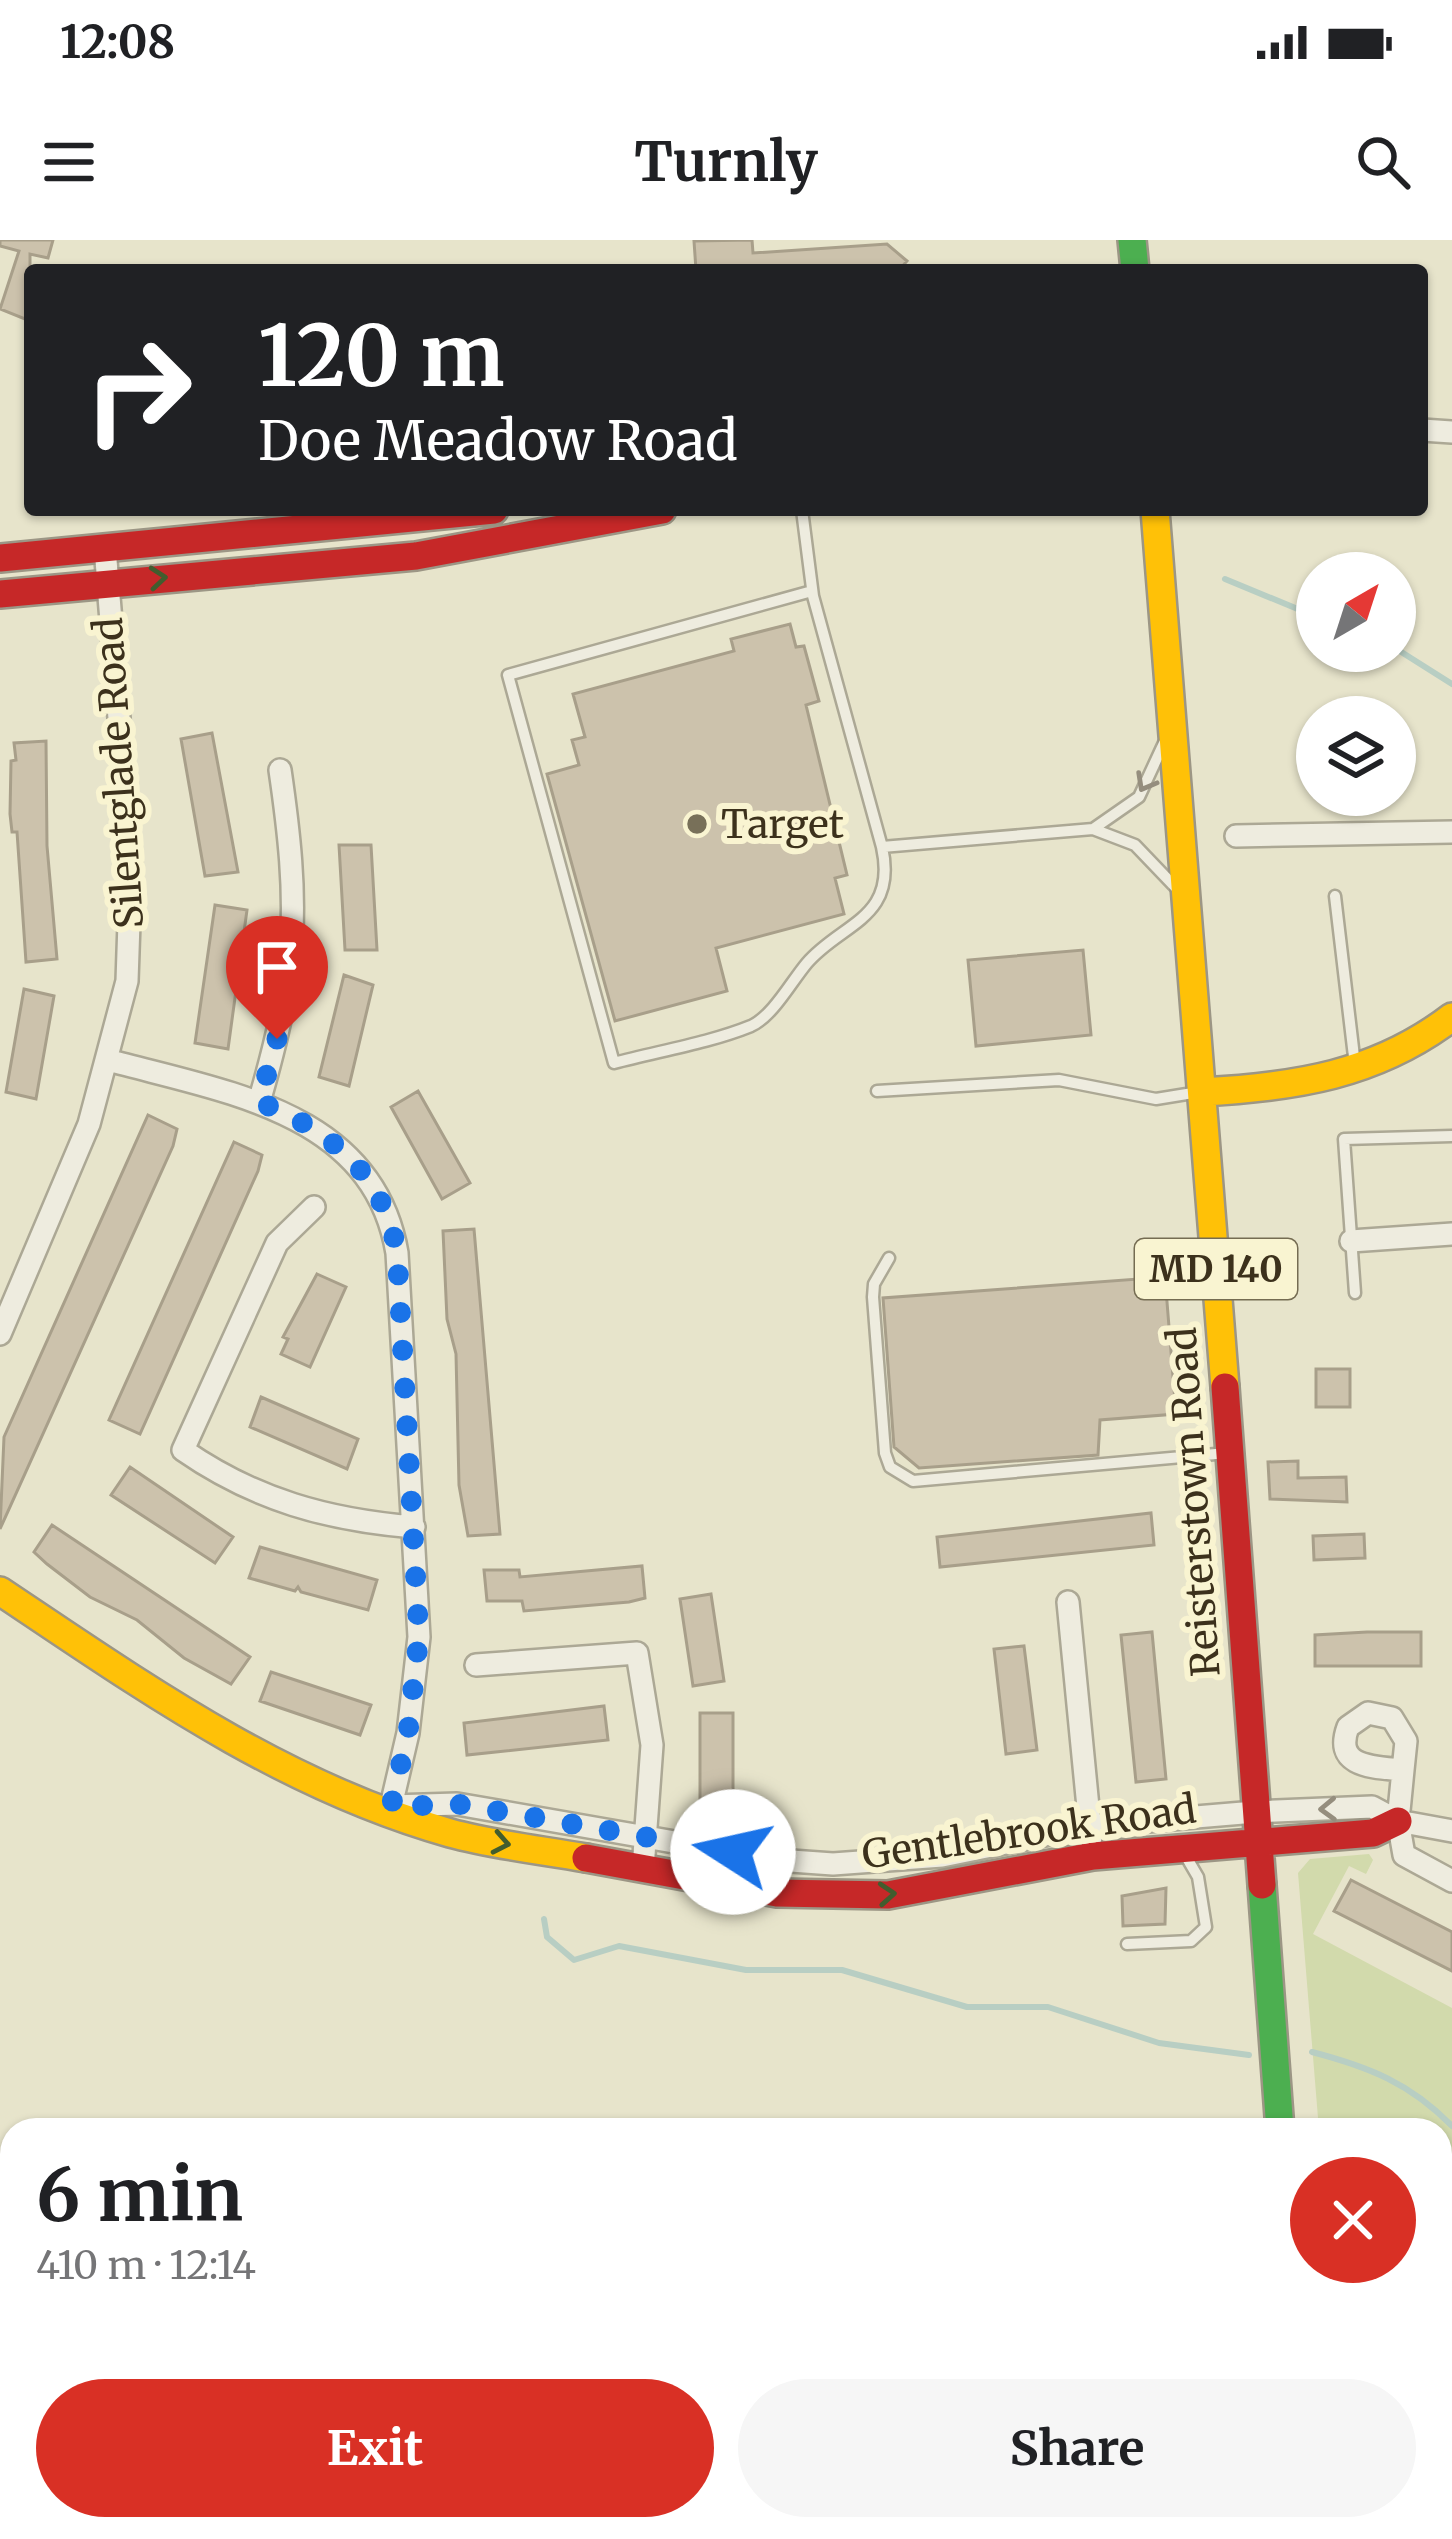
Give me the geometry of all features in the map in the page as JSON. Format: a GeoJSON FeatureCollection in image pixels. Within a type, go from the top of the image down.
{"type":"FeatureCollection","features":[{"type":"Feature","properties":{"kind":"main road"},"geometry":{"type":"LineString","coordinates":[[0,558],[433,516]]}},
{"type":"Feature","properties":{"kind":"main road"},"geometry":{"type":"LineString","coordinates":[[0,594],[520,544],[637,516]]}},
{"type":"Feature","properties":{"kind":"main road","name":"Reisterstown Road"},"geometry":{"type":"LineString","coordinates":[[1156,516],[1279,2118]]}},
{"type":"Feature","properties":{"kind":"main road"},"geometry":{"type":"LineString","coordinates":[[1202,1092],[1268,1090],[1358,1074],[1411,1049],[1452,1018]]}},
{"type":"Feature","properties":{"kind":"main road","name":"Gentlebrook Road"},"geometry":{"type":"LineString","coordinates":[[0,1591],[207,1730],[309,1779],[450,1833],[777,1893],[888,1895],[1093,1856],[1373,1833],[1398,1821]]}},
{"type":"Feature","properties":{"kind":"street","name":"Silentglade Road"},"geometry":{"type":"LineString","coordinates":[[3,1320],[66,1185],[108,1060],[127,981],[133,924],[105,548]]}},
{"type":"Feature","properties":{"kind":"street"},"geometry":{"type":"LineString","coordinates":[[259,1102],[286,1008],[293,963],[295,873],[280,770]]}},
{"type":"Feature","properties":{"kind":"street"},"geometry":{"type":"LineString","coordinates":[[1236,836],[1452,832]]}},
{"type":"Feature","properties":{"kind":"street"},"geometry":{"type":"LineString","coordinates":[[108,1060],[259,1102],[301,1119],[355,1160],[384,1204],[397,1252],[414,1526],[416,1681],[391,1807]]}},
{"type":"Feature","properties":{"kind":"street"},"geometry":{"type":"LineString","coordinates":[[314,1207],[277,1243],[183,1450],[218,1475],[283,1504],[332,1517],[414,1526]]}},
{"type":"Feature","properties":{"kind":"street"},"geometry":{"type":"LineString","coordinates":[[1351,1240],[1452,1234]]}},
{"type":"Feature","properties":{"kind":"street"},"geometry":{"type":"LineString","coordinates":[[1069,1602],[1093,1856]]}},
{"type":"Feature","properties":{"kind":"street"},"geometry":{"type":"LineString","coordinates":[[476,1665],[637,1653],[652,1744],[643,1869]]}},
{"type":"Feature","properties":{"kind":"street"},"geometry":{"type":"LineString","coordinates":[[1403,1770],[1398,1821],[1404,1856],[1452,1881]]}},
{"type":"Feature","properties":{"kind":"street","name":"Gentlebrook Road"},"geometry":{"type":"LineString","coordinates":[[391,1807],[457,1804],[777,1860],[887,1864],[1089,1826],[1255,1812],[1372,1807],[1398,1821],[1452,1831]]}},
{"type":"Feature","properties":{"kind":"lane"},"geometry":{"type":"LineString","coordinates":[[803,516],[812,591],[886,874],[855,929],[811,958],[764,1018],[614,1063],[508,675],[812,591]]}},
{"type":"Feature","properties":{"kind":"lane"},"geometry":{"type":"LineString","coordinates":[[1093,829],[1139,797],[1174,718]]}},
{"type":"Feature","properties":{"kind":"lane"},"geometry":{"type":"LineString","coordinates":[[882,847],[1093,829],[1135,845],[1187,901]]}},
{"type":"Feature","properties":{"kind":"lane"},"geometry":{"type":"LineString","coordinates":[[1335,896],[1350,1048],[1358,1074]]}},
{"type":"Feature","properties":{"kind":"lane"},"geometry":{"type":"LineString","coordinates":[[877,1091],[1059,1080],[1156,1100],[1202,1092]]}},
{"type":"Feature","properties":{"kind":"lane"},"geometry":{"type":"LineString","coordinates":[[1355,1293],[1344,1139],[1452,1136]]}},
{"type":"Feature","properties":{"kind":"lane"},"geometry":{"type":"LineString","coordinates":[[889,1258],[874,1284],[873,1297],[885,1453],[900,1475],[913,1480],[1230,1453]]}},
{"type":"Feature","properties":{"kind":"lane"},"geometry":{"type":"LineString","coordinates":[[1127,1944],[1191,1941],[1207,1927],[1198,1877],[1183,1850]]}},
{"type":"Feature","properties":{"kind":"green space"},"geometry":{"type":"Polygon","coordinates":[[[1369,1854],[1373,1860],[1366,1874],[1349,1866],[1313,1934],[1452,2008],[1452,2118],[1318,2118],[1298,1873],[1310,1859],[1369,1854]]]}},
{"type":"Feature","properties":{"kind":"building"},"geometry":{"type":"Polygon","coordinates":[[[0,240],[53,240],[48,258],[30,254],[30,264],[24,264],[24,319],[0,309],[19,251],[0,246],[0,240]]]}},
{"type":"Feature","properties":{"kind":"building"},"geometry":{"type":"Polygon","coordinates":[[[752,240],[753,253],[887,244],[907,261],[696,264],[694,241],[752,240]]]}},
{"type":"Feature","properties":{"kind":"building","name":"Target"},"geometry":{"type":"Polygon","coordinates":[[[790,624],[796,647],[804,646],[819,701],[806,705],[847,875],[835,878],[844,914],[716,948],[727,991],[615,1021],[547,774],[579,765],[572,740],[585,737],[573,694],[734,651],[731,639],[790,624]]]}},
{"type":"Feature","properties":{"kind":"building"},"geometry":{"type":"Polygon","coordinates":[[[212,733],[238,872],[205,876],[181,739],[212,733]]]}},
{"type":"Feature","properties":{"kind":"building"},"geometry":{"type":"Polygon","coordinates":[[[46,741],[47,846],[57,959],[26,962],[17,832],[12,832],[10,814],[11,761],[16,760],[14,743],[46,741]]]}},
{"type":"Feature","properties":{"kind":"building"},"geometry":{"type":"Polygon","coordinates":[[[339,845],[371,845],[377,950],[345,950],[339,845]]]}},
{"type":"Feature","properties":{"kind":"building"},"geometry":{"type":"Polygon","coordinates":[[[215,905],[247,910],[228,1049],[195,1043],[215,905]]]}},
{"type":"Feature","properties":{"kind":"building"},"geometry":{"type":"Polygon","coordinates":[[[1083,950],[1091,1035],[976,1046],[968,960],[1083,950]]]}},
{"type":"Feature","properties":{"kind":"building"},"geometry":{"type":"Polygon","coordinates":[[[344,975],[373,985],[349,1086],[319,1077],[344,975]]]}},
{"type":"Feature","properties":{"kind":"building"},"geometry":{"type":"Polygon","coordinates":[[[24,989],[54,996],[36,1099],[6,1092],[24,989]]]}},
{"type":"Feature","properties":{"kind":"building"},"geometry":{"type":"Polygon","coordinates":[[[418,1091],[470,1183],[442,1199],[391,1107],[418,1091]]]}},
{"type":"Feature","properties":{"kind":"building"},"geometry":{"type":"Polygon","coordinates":[[[148,1115],[177,1129],[173,1146],[0,1529],[4,1437],[148,1115]]]}},
{"type":"Feature","properties":{"kind":"building"},"geometry":{"type":"Polygon","coordinates":[[[234,1142],[262,1155],[258,1171],[140,1434],[109,1420],[234,1142]]]}},
{"type":"Feature","properties":{"kind":"building"},"geometry":{"type":"Polygon","coordinates":[[[474,1229],[500,1534],[468,1536],[459,1485],[456,1354],[447,1319],[443,1231],[474,1229]]]}},
{"type":"Feature","properties":{"kind":"building"},"geometry":{"type":"Polygon","coordinates":[[[317,1274],[346,1287],[310,1367],[281,1354],[288,1339],[283,1337],[317,1274]]]}},
{"type":"Feature","properties":{"kind":"building"},"geometry":{"type":"Polygon","coordinates":[[[1165,1277],[1176,1414],[1100,1420],[1098,1455],[919,1468],[894,1447],[883,1298],[1165,1277]]]}},
{"type":"Feature","properties":{"kind":"building"},"geometry":{"type":"Polygon","coordinates":[[[1316,1369],[1350,1369],[1350,1407],[1316,1407],[1316,1369]]]}},
{"type":"Feature","properties":{"kind":"building"},"geometry":{"type":"Polygon","coordinates":[[[261,1397],[358,1439],[347,1469],[250,1427],[261,1397]]]}},
{"type":"Feature","properties":{"kind":"building"},"geometry":{"type":"Polygon","coordinates":[[[1298,1461],[1298,1478],[1346,1477],[1347,1502],[1270,1499],[1268,1462],[1298,1461]]]}},
{"type":"Feature","properties":{"kind":"building"},"geometry":{"type":"Polygon","coordinates":[[[130,1467],[233,1537],[215,1563],[111,1495],[130,1467]]]}},
{"type":"Feature","properties":{"kind":"building"},"geometry":{"type":"Polygon","coordinates":[[[1151,1513],[1154,1545],[940,1567],[937,1537],[1151,1513]]]}},
{"type":"Feature","properties":{"kind":"building"},"geometry":{"type":"Polygon","coordinates":[[[52,1525],[250,1657],[231,1684],[184,1658],[137,1620],[90,1597],[47,1564],[34,1552],[52,1525]]]}},
{"type":"Feature","properties":{"kind":"building"},"geometry":{"type":"Polygon","coordinates":[[[1364,1534],[1365,1558],[1314,1560],[1313,1536],[1364,1534]]]}},
{"type":"Feature","properties":{"kind":"building"},"geometry":{"type":"Polygon","coordinates":[[[260,1547],[377,1580],[368,1610],[301,1592],[298,1587],[295,1591],[249,1578],[260,1547]]]}},
{"type":"Feature","properties":{"kind":"building"},"geometry":{"type":"Polygon","coordinates":[[[642,1566],[645,1598],[629,1602],[524,1611],[522,1601],[487,1601],[484,1570],[519,1570],[520,1577],[642,1566]]]}},
{"type":"Feature","properties":{"kind":"building"},"geometry":{"type":"Polygon","coordinates":[[[711,1594],[724,1681],[693,1686],[680,1599],[711,1594]]]}},
{"type":"Feature","properties":{"kind":"building"},"geometry":{"type":"Polygon","coordinates":[[[1152,1632],[1166,1779],[1136,1782],[1121,1635],[1152,1632]]]}},
{"type":"Feature","properties":{"kind":"building"},"geometry":{"type":"Polygon","coordinates":[[[1421,1632],[1421,1666],[1315,1666],[1315,1635],[1421,1632]]]}},
{"type":"Feature","properties":{"kind":"building"},"geometry":{"type":"Polygon","coordinates":[[[1024,1646],[1037,1750],[1006,1754],[994,1649],[1024,1646]]]}},
{"type":"Feature","properties":{"kind":"building"},"geometry":{"type":"Polygon","coordinates":[[[271,1672],[371,1705],[360,1735],[260,1701],[271,1672]]]}},
{"type":"Feature","properties":{"kind":"building"},"geometry":{"type":"Polygon","coordinates":[[[604,1706],[608,1740],[467,1755],[464,1723],[604,1706]]]}},
{"type":"Feature","properties":{"kind":"building"},"geometry":{"type":"Polygon","coordinates":[[[700,1713],[733,1713],[733,1801],[700,1801],[700,1713]]]}},
{"type":"Feature","properties":{"kind":"building"},"geometry":{"type":"Polygon","coordinates":[[[1351,1880],[1452,1932],[1452,1971],[1334,1911],[1351,1880]]]}},
{"type":"Feature","properties":{"kind":"building"},"geometry":{"type":"Polygon","coordinates":[[[1166,1888],[1165,1924],[1123,1926],[1122,1896],[1166,1888]]]}},
{"type":"Feature","properties":{"kind":"waterway"},"geometry":{"type":"LineString","coordinates":[[1225,579],[1296,608]]}},
{"type":"Feature","properties":{"kind":"waterway"},"geometry":{"type":"LineString","coordinates":[[1416,661],[1452,684]]}},
{"type":"Feature","properties":{"kind":"waterway"},"geometry":{"type":"LineString","coordinates":[[544,1919],[547,1937],[574,1960],[619,1946],[746,1970],[842,1970],[967,2007],[1048,2007],[1159,2043],[1249,2055]]}},
{"type":"Feature","properties":{"kind":"waterway"},"geometry":{"type":"LineString","coordinates":[[1312,2052],[1388,2078],[1443,2118]]}},
{"type":"Feature","properties":{"kind":"traffic: fast"},"geometry":{"type":"LineString","coordinates":[[1132,240],[1134,264]]}},
{"type":"Feature","properties":{"kind":"traffic: fast"},"geometry":{"type":"LineString","coordinates":[[1262,1885],[1279,2118]]}},
{"type":"Feature","properties":{"kind":"traffic: slow"},"geometry":{"type":"LineString","coordinates":[[1155,516],[1225,1387]]}},
{"type":"Feature","properties":{"kind":"traffic: slow"},"geometry":{"type":"LineString","coordinates":[[1202,1092],[1302,1081],[1364,1065],[1423,1037],[1452,1017]]}},
{"type":"Feature","properties":{"kind":"traffic: slow"},"geometry":{"type":"LineString","coordinates":[[0,1591],[216,1730],[329,1789],[450,1833],[586,1858]]}},
{"type":"Feature","properties":{"kind":"traffic: jam"},"geometry":{"type":"LineString","coordinates":[[0,558],[432,516]]}},
{"type":"Feature","properties":{"kind":"traffic: jam"},"geometry":{"type":"LineString","coordinates":[[0,594],[416,556],[630,516]]}},
{"type":"Feature","properties":{"kind":"traffic: jam"},"geometry":{"type":"LineString","coordinates":[[1225,1387],[1262,1885]]}},
{"type":"Feature","properties":{"kind":"traffic: jam"},"geometry":{"type":"LineString","coordinates":[[586,1858],[777,1893],[888,1895],[1093,1856],[1373,1833],[1398,1821]]}},
{"type":"Feature","properties":{"kind":"place","name":"Target"},"geometry":{"type":"Point","coordinates":[697,824]}},
{"type":"Feature","properties":{"kind":"route"},"geometry":{"type":"LineString","coordinates":[[277,1039],[259,1102],[301,1119],[355,1160],[384,1204],[397,1252],[419,1636],[408,1733],[391,1807],[457,1804],[733,1852]]}}]}
